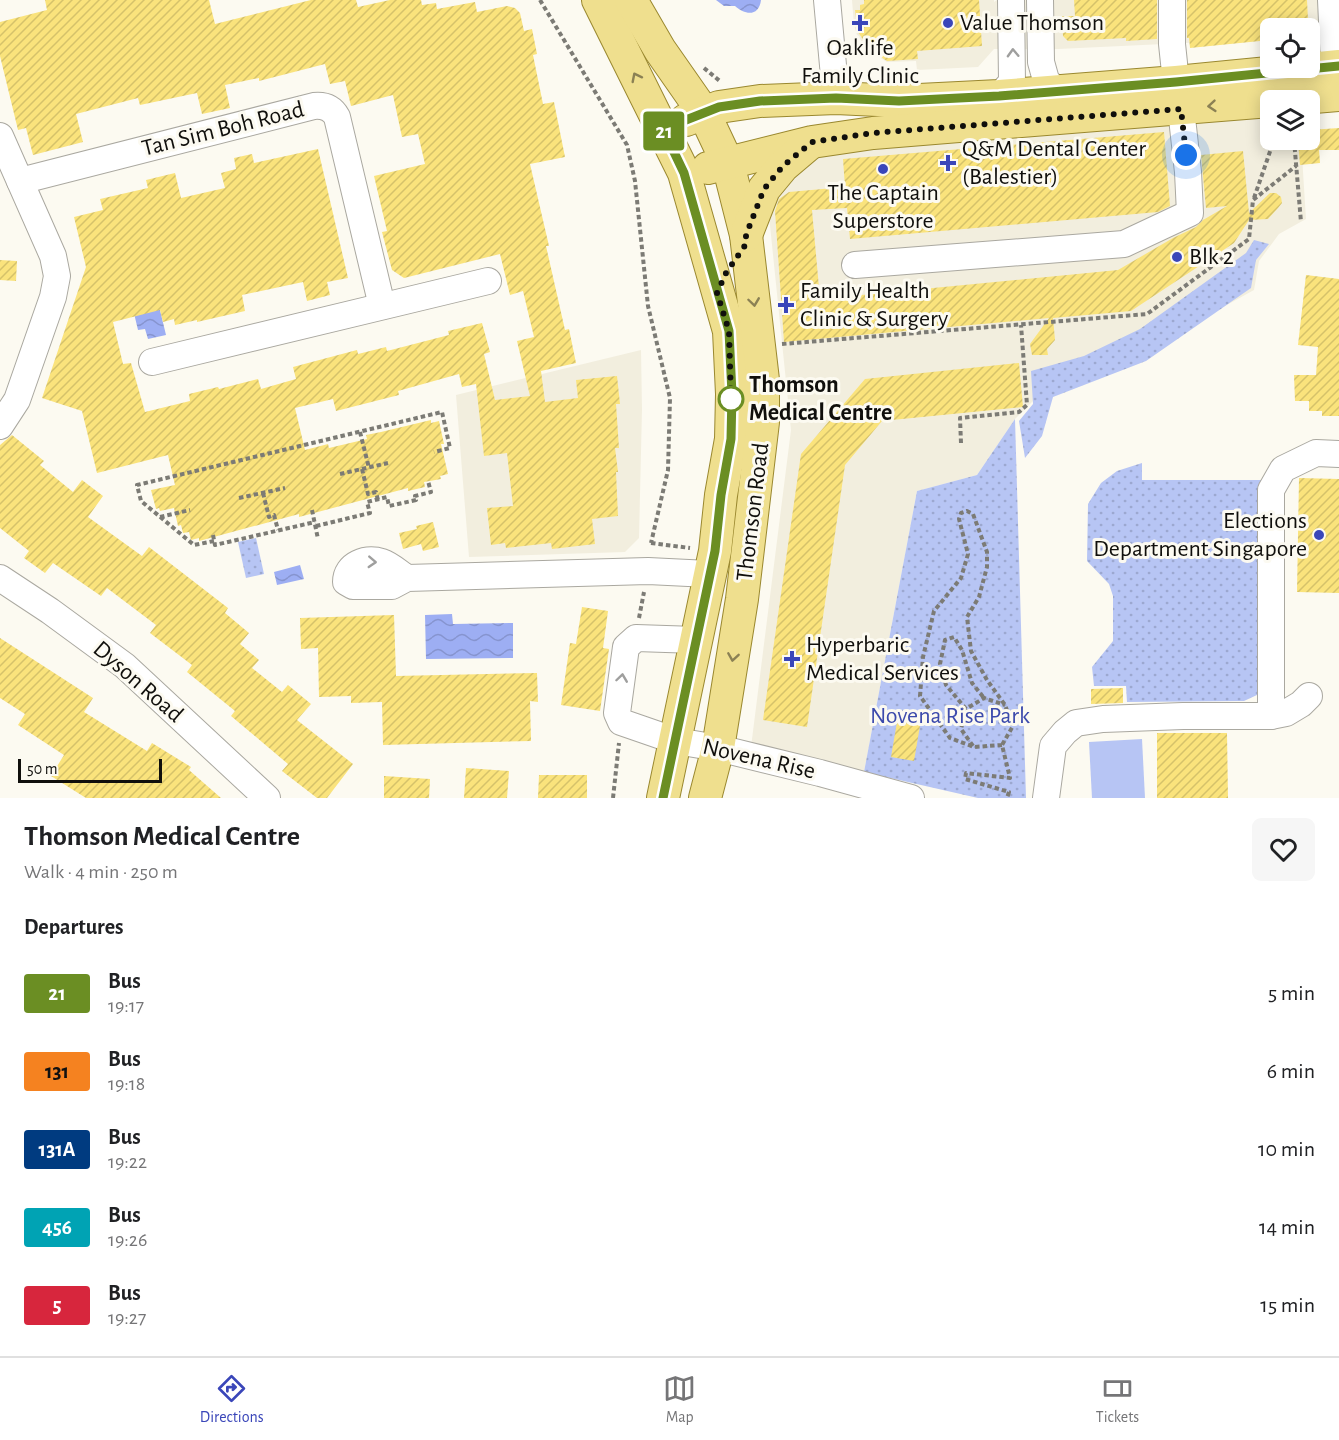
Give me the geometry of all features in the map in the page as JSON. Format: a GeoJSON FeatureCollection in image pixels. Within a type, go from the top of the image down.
{"type":"FeatureCollection","features":[{"type":"Feature","properties":{"kind":"main road","name":"Thomson Road"},"geometry":{"type":"LineString","coordinates":[[598,0],[684,173],[729,331],[732,394],[731,439],[721,495],[715,551],[664,792]]}},
{"type":"Feature","properties":{"kind":"main road","name":"Thomson Road"},"geometry":{"type":"LineString","coordinates":[[631,0],[660,50],[704,113],[728,164],[746,240],[760,350],[763,422],[742,599],[711,796]]}},
{"type":"Feature","properties":{"kind":"main road"},"geometry":{"type":"LineString","coordinates":[[660,50],[681,70],[718,88],[760,101]]}},
{"type":"Feature","properties":{"kind":"main road"},"geometry":{"type":"LineString","coordinates":[[684,173],[812,142],[873,133],[1178,96],[1337,81]]}},
{"type":"Feature","properties":{"kind":"main road"},"geometry":{"type":"LineString","coordinates":[[1310,90],[1337,81]]}},
{"type":"Feature","properties":{"kind":"main road"},"geometry":{"type":"LineString","coordinates":[[663,129],[719,107],[760,101],[836,98],[899,101],[1056,91],[1260,100]]}},
{"type":"Feature","properties":{"kind":"main road"},"geometry":{"type":"LineString","coordinates":[[717,293],[746,240],[764,189],[783,166],[812,142]]}},
{"type":"Feature","properties":{"kind":"main road"},"geometry":{"type":"LineString","coordinates":[[664,792],[711,796]]}},
{"type":"Feature","properties":{"kind":"street"},"geometry":{"type":"LineString","coordinates":[[827,0],[836,98]]}},
{"type":"Feature","properties":{"kind":"street"},"geometry":{"type":"LineString","coordinates":[[999,96],[1012,82],[1011,0]]}},
{"type":"Feature","properties":{"kind":"street"},"geometry":{"type":"LineString","coordinates":[[1040,0],[1041,62],[1046,80],[1056,91]]}},
{"type":"Feature","properties":{"kind":"street"},"geometry":{"type":"LineString","coordinates":[[855,265],[1124,244],[1190,213],[1188,172],[1172,44],[1172,0]]}},
{"type":"Feature","properties":{"kind":"street"},"geometry":{"type":"LineString","coordinates":[[1331,8],[1337,81]]}},
{"type":"Feature","properties":{"kind":"street","name":"Tan Sim Boh Road"},"geometry":{"type":"LineString","coordinates":[[20,181],[314,106],[325,106],[330,108],[337,117],[382,306]]}},
{"type":"Feature","properties":{"kind":"street"},"geometry":{"type":"LineString","coordinates":[[0,426],[18,400],[54,297],[57,276],[53,256],[1,140]]}},
{"type":"Feature","properties":{"kind":"street"},"geometry":{"type":"LineString","coordinates":[[152,362],[488,280]]}},
{"type":"Feature","properties":{"kind":"street"},"geometry":{"type":"LineString","coordinates":[[1271,716],[1271,490],[1283,469],[1316,453],[1339,454]]}},
{"type":"Feature","properties":{"kind":"street","name":"Thomson Road"},"geometry":{"type":"LineString","coordinates":[[407,578],[630,571],[709,574]]}},
{"type":"Feature","properties":{"kind":"street","name":"Dyson Road"},"geometry":{"type":"LineString","coordinates":[[0,578],[125,666],[267,798]]}},
{"type":"Feature","properties":{"kind":"street","name":"Novena Rise"},"geometry":{"type":"LineString","coordinates":[[696,640],[636,638],[626,647],[617,713],[621,722],[676,741],[718,748],[911,798]]}},
{"type":"Feature","properties":{"kind":"street"},"geometry":{"type":"LineString","coordinates":[[1046,798],[1053,746],[1076,723],[1103,719],[1183,716],[1271,716],[1286,713],[1309,696]]}},
{"type":"Feature","properties":{"kind":"path"},"geometry":{"type":"LineString","coordinates":[[540,0],[627,145],[635,181],[648,306],[669,398],[668,470],[651,543]]}},
{"type":"Feature","properties":{"kind":"path"},"geometry":{"type":"LineString","coordinates":[[721,81],[729,84]]}},
{"type":"Feature","properties":{"kind":"path"},"geometry":{"type":"LineString","coordinates":[[779,344],[1147,314],[1250,239],[1253,200],[1270,150]]}},
{"type":"Feature","properties":{"kind":"path"},"geometry":{"type":"LineString","coordinates":[[1295,150],[1301,222]]}},
{"type":"Feature","properties":{"kind":"path"},"geometry":{"type":"LineString","coordinates":[[1253,200],[1296,166]]}},
{"type":"Feature","properties":{"kind":"path"},"geometry":{"type":"LineString","coordinates":[[962,443],[960,418],[1019,412],[1027,405],[1021,325]]}},
{"type":"Feature","properties":{"kind":"path"},"geometry":{"type":"LineString","coordinates":[[214,541],[194,545],[141,501],[137,485],[442,412],[450,448],[434,452]]}},
{"type":"Feature","properties":{"kind":"path"},"geometry":{"type":"LineString","coordinates":[[360,432],[369,468]]}},
{"type":"Feature","properties":{"kind":"path"},"geometry":{"type":"LineString","coordinates":[[340,474],[388,463]]}},
{"type":"Feature","properties":{"kind":"path"},"geometry":{"type":"LineString","coordinates":[[362,469],[368,494],[376,492],[378,500]]}},
{"type":"Feature","properties":{"kind":"path"},"geometry":{"type":"LineString","coordinates":[[213,535],[215,545],[278,530],[370,513],[367,502],[387,497],[388,506],[416,500],[415,496],[431,492],[428,482]]}},
{"type":"Feature","properties":{"kind":"path"},"geometry":{"type":"LineString","coordinates":[[239,498],[285,488]]}},
{"type":"Feature","properties":{"kind":"path"},"geometry":{"type":"LineString","coordinates":[[263,493],[269,517],[274,515],[278,530]]}},
{"type":"Feature","properties":{"kind":"path"},"geometry":{"type":"LineString","coordinates":[[160,517],[190,510]]}},
{"type":"Feature","properties":{"kind":"path"},"geometry":{"type":"LineString","coordinates":[[312,510],[318,539]]}},
{"type":"Feature","properties":{"kind":"path"},"geometry":{"type":"LineString","coordinates":[[1002,745],[974,747],[950,738],[920,696],[923,657],[934,611],[962,578],[969,554],[959,519],[961,513],[967,510],[973,514],[987,552],[987,567],[979,597],[967,617],[971,651],[987,680],[1005,705],[1013,726],[1002,745],[1010,778],[966,773],[965,779],[1009,792],[1007,798]]}},
{"type":"Feature","properties":{"kind":"path"},"geometry":{"type":"LineString","coordinates":[[966,709],[946,685],[940,664],[945,640],[954,637],[962,650],[972,683],[984,698],[1005,705]]}},
{"type":"Feature","properties":{"kind":"path"},"geometry":{"type":"LineString","coordinates":[[974,747],[961,729],[966,709],[984,698]]}},
{"type":"Feature","properties":{"kind":"shaded area"},"geometry":{"type":"Polygon","coordinates":[[[852,0],[994,0],[994,2],[997,0],[1339,0],[1323,36],[1320,36],[1320,18],[1260,18],[1260,39],[1058,49],[994,49],[978,67],[917,70],[916,61],[887,62],[869,51],[857,35],[852,0]]]}},
{"type":"Feature","properties":{"kind":"shaded area"},"geometry":{"type":"Polygon","coordinates":[[[1260,116],[1260,150],[1302,150],[1306,219],[1279,234],[1259,261],[1254,290],[1147,349],[1045,389],[1015,419],[977,475],[917,491],[864,772],[751,747],[791,430],[768,206],[779,182],[833,150],[1260,116]]]}},
{"type":"Feature","properties":{"kind":"shaded area"},"geometry":{"type":"Polygon","coordinates":[[[641,350],[639,538],[625,552],[469,557],[456,395],[641,350]]]}},
{"type":"Feature","properties":{"kind":"green space"},"geometry":{"type":"Polygon","coordinates":[[[1254,240],[1269,244],[1256,260],[1251,288],[1146,361],[1053,397],[1042,436],[1025,458],[1019,421],[1033,404],[1031,371],[1084,356],[1140,329],[1246,253],[1254,240]]]}},
{"type":"Feature","properties":{"kind":"green space","name":"Novena Rise Park"},"geometry":{"type":"Polygon","coordinates":[[[1015,419],[1026,798],[978,798],[864,772],[917,491],[977,475],[1015,419]]]}},
{"type":"Feature","properties":{"kind":"green space"},"geometry":{"type":"Polygon","coordinates":[[[1142,463],[1142,480],[1264,480],[1257,695],[1244,701],[1127,702],[1126,686],[1094,686],[1092,667],[1113,641],[1113,596],[1109,584],[1087,561],[1088,504],[1101,483],[1117,471],[1142,463]]]}},
{"type":"Feature","properties":{"kind":"green space"},"geometry":{"type":"Polygon","coordinates":[[[256,538],[264,574],[246,578],[238,542],[256,538]]]}},
{"type":"Feature","properties":{"kind":"green space"},"geometry":{"type":"Polygon","coordinates":[[[1142,739],[1145,798],[1092,798],[1089,742],[1142,739]]]}},
{"type":"Feature","properties":{"kind":"water"},"geometry":{"type":"Polygon","coordinates":[[[716,0],[761,0],[755,12],[747,13],[735,6],[724,6],[716,0]]]}},
{"type":"Feature","properties":{"kind":"water"},"geometry":{"type":"Polygon","coordinates":[[[132,305],[160,310],[166,335],[148,339],[145,329],[138,330],[132,305]]]}},
{"type":"Feature","properties":{"kind":"water"},"geometry":{"type":"Polygon","coordinates":[[[300,565],[304,579],[277,585],[274,572],[300,565]]]}},
{"type":"Feature","properties":{"kind":"water"},"geometry":{"type":"Polygon","coordinates":[[[452,614],[453,624],[513,623],[513,658],[426,659],[425,615],[452,614]]]}},
{"type":"Feature","properties":{"kind":"building"},"geometry":{"type":"Polygon","coordinates":[[[45,0],[209,0],[215,24],[311,0],[356,0],[358,7],[390,0],[421,0],[422,5],[436,3],[437,9],[475,2],[477,12],[507,6],[515,8],[520,13],[524,31],[532,29],[537,54],[533,55],[543,104],[554,102],[565,157],[530,164],[565,330],[569,329],[576,363],[541,371],[545,402],[578,398],[576,380],[617,376],[620,404],[616,404],[619,448],[615,448],[618,472],[616,472],[618,516],[592,519],[595,544],[552,549],[551,543],[506,548],[505,543],[491,545],[487,508],[513,506],[507,453],[484,456],[476,384],[462,387],[459,374],[398,391],[399,395],[336,411],[333,399],[295,408],[305,450],[328,444],[329,448],[367,439],[366,435],[431,420],[431,423],[439,421],[444,444],[441,444],[448,474],[440,476],[441,479],[424,482],[425,487],[408,491],[408,488],[299,517],[299,514],[199,541],[199,538],[191,540],[189,532],[183,533],[181,525],[178,526],[174,508],[160,511],[159,508],[156,509],[151,490],[175,485],[168,455],[97,473],[82,411],[42,398],[86,267],[74,217],[103,210],[100,199],[148,188],[146,180],[175,173],[181,198],[225,188],[221,173],[236,169],[234,158],[252,154],[254,163],[318,149],[348,278],[327,282],[330,295],[307,301],[303,282],[242,295],[245,311],[197,322],[197,320],[175,325],[174,319],[163,322],[160,310],[113,322],[123,364],[131,363],[145,412],[190,401],[189,394],[258,379],[261,389],[296,379],[293,367],[357,350],[358,354],[386,347],[387,351],[449,335],[448,331],[482,323],[490,352],[484,354],[495,400],[530,396],[517,341],[534,337],[523,291],[510,295],[500,254],[404,278],[392,270],[382,232],[387,231],[374,176],[425,164],[418,134],[402,137],[393,95],[351,106],[345,81],[330,84],[325,64],[259,81],[259,78],[225,85],[230,108],[202,114],[197,93],[140,105],[138,98],[76,114],[83,142],[33,155],[26,128],[18,130],[0,56],[0,22],[47,10],[45,0]]]}},
{"type":"Feature","properties":{"kind":"building"},"geometry":{"type":"Polygon","coordinates":[[[864,0],[979,0],[982,46],[917,51],[918,59],[887,61],[870,50],[858,32],[855,10],[860,10],[860,5],[864,4],[864,0]]]}},
{"type":"Feature","properties":{"kind":"building"},"geometry":{"type":"Polygon","coordinates":[[[1074,0],[1157,0],[1157,39],[1068,41],[1063,36],[1062,16],[1075,16],[1074,0]]]}},
{"type":"Feature","properties":{"kind":"building"},"geometry":{"type":"Polygon","coordinates":[[[1187,0],[1307,0],[1308,18],[1260,18],[1260,41],[1190,48],[1189,38],[1187,38],[1187,0]]]}},
{"type":"Feature","properties":{"kind":"building"},"geometry":{"type":"Polygon","coordinates":[[[1339,128],[1339,150],[1320,150],[1320,129],[1339,128]]]}},
{"type":"Feature","properties":{"kind":"building"},"geometry":{"type":"Polygon","coordinates":[[[1164,132],[1170,206],[1158,212],[850,239],[847,208],[812,210],[820,299],[1118,270],[1196,227],[1203,220],[1227,206],[1206,208],[1201,155],[1243,151],[1249,213],[1270,193],[1276,193],[1281,197],[1282,203],[1268,219],[1249,220],[1234,243],[1131,311],[1053,318],[1055,340],[1047,349],[1048,355],[1032,355],[1030,344],[1049,318],[784,342],[775,211],[779,199],[789,192],[845,187],[843,159],[1164,132]]]}},
{"type":"Feature","properties":{"kind":"building"},"geometry":{"type":"Polygon","coordinates":[[[1299,150],[1319,150],[1320,163],[1300,165],[1299,150]]]}},
{"type":"Feature","properties":{"kind":"building"},"geometry":{"type":"Polygon","coordinates":[[[0,260],[17,261],[16,281],[0,280],[0,260]]]}},
{"type":"Feature","properties":{"kind":"building"},"geometry":{"type":"Polygon","coordinates":[[[1306,275],[1339,279],[1339,416],[1322,416],[1322,411],[1309,411],[1309,401],[1295,401],[1294,375],[1316,375],[1318,347],[1298,345],[1306,275]]]}},
{"type":"Feature","properties":{"kind":"building"},"geometry":{"type":"Polygon","coordinates":[[[1019,363],[1023,407],[882,421],[845,465],[807,727],[763,720],[801,454],[865,379],[1019,363]]]}},
{"type":"Feature","properties":{"kind":"building"},"geometry":{"type":"Polygon","coordinates":[[[12,435],[44,461],[40,465],[73,492],[82,480],[103,496],[88,517],[142,556],[149,547],[228,608],[225,613],[249,633],[240,644],[259,660],[252,668],[282,692],[288,685],[311,704],[297,720],[353,764],[327,798],[317,798],[282,771],[288,764],[231,716],[235,711],[187,672],[192,665],[150,633],[156,625],[107,588],[101,596],[53,563],[45,573],[24,558],[29,551],[0,528],[0,445],[12,435]]]}},
{"type":"Feature","properties":{"kind":"building","name":"Elections Department Singapore"},"geometry":{"type":"Polygon","coordinates":[[[1299,478],[1339,479],[1339,593],[1297,592],[1299,478]]]}},
{"type":"Feature","properties":{"kind":"building"},"geometry":{"type":"Polygon","coordinates":[[[433,522],[439,547],[423,551],[421,544],[403,549],[399,533],[433,522]]]}},
{"type":"Feature","properties":{"kind":"building"},"geometry":{"type":"Polygon","coordinates":[[[582,607],[608,611],[603,648],[609,649],[600,711],[561,705],[570,643],[576,644],[582,607]]]}},
{"type":"Feature","properties":{"kind":"building"},"geometry":{"type":"Polygon","coordinates":[[[394,615],[396,676],[537,673],[538,702],[530,701],[531,741],[383,745],[382,702],[351,703],[351,696],[319,697],[318,648],[301,649],[300,618],[394,615]]]}},
{"type":"Feature","properties":{"kind":"building"},"geometry":{"type":"Polygon","coordinates":[[[0,638],[93,698],[84,712],[147,751],[152,743],[191,767],[189,770],[221,798],[86,798],[51,776],[64,755],[18,725],[25,714],[0,698],[0,638]]]}},
{"type":"Feature","properties":{"kind":"building"},"geometry":{"type":"Polygon","coordinates":[[[1123,688],[1123,703],[1091,704],[1091,689],[1123,688]]]}},
{"type":"Feature","properties":{"kind":"building"},"geometry":{"type":"Polygon","coordinates":[[[898,716],[921,720],[914,761],[891,757],[898,716]]]}},
{"type":"Feature","properties":{"kind":"building"},"geometry":{"type":"Polygon","coordinates":[[[1157,733],[1227,733],[1228,798],[1157,798],[1157,733]]]}},
{"type":"Feature","properties":{"kind":"building"},"geometry":{"type":"Polygon","coordinates":[[[466,768],[509,771],[507,798],[464,798],[466,768]]]}},
{"type":"Feature","properties":{"kind":"building"},"geometry":{"type":"Polygon","coordinates":[[[539,775],[587,775],[587,798],[538,798],[539,775]]]}},
{"type":"Feature","properties":{"kind":"building"},"geometry":{"type":"Polygon","coordinates":[[[384,776],[430,779],[429,798],[384,798],[384,776]]]}},
{"type":"Feature","properties":{"kind":"bus line","name":"21"},"geometry":{"type":"LineString","coordinates":[[663,798],[715,551],[721,495],[731,439],[732,394],[729,331],[684,173],[663,129],[719,107],[760,101],[836,98],[899,101],[999,96],[1339,66]]}},
{"type":"Feature","properties":{"kind":"place","name":"Oaklife Family Clinic"},"geometry":{"type":"Point","coordinates":[860,23]}},
{"type":"Feature","properties":{"kind":"place","name":"Value Thomson"},"geometry":{"type":"Point","coordinates":[948,23]}},
{"type":"Feature","properties":{"kind":"place","name":"Q&M Dental Center (Balestier)"},"geometry":{"type":"Point","coordinates":[948,163]}},
{"type":"Feature","properties":{"kind":"place","name":"The Captain Superstore"},"geometry":{"type":"Point","coordinates":[883,169]}},
{"type":"Feature","properties":{"kind":"place","name":"Blk 2"},"geometry":{"type":"Point","coordinates":[1177,257]}},
{"type":"Feature","properties":{"kind":"place","name":"Family Health Clinic & Surgery"},"geometry":{"type":"Point","coordinates":[786,305]}},
{"type":"Feature","properties":{"kind":"place","name":"Thomson Medical Centre"},"geometry":{"type":"Point","coordinates":[731,399]}},
{"type":"Feature","properties":{"kind":"place","name":"Elections Department Singapore"},"geometry":{"type":"Point","coordinates":[1319,535]}},
{"type":"Feature","properties":{"kind":"place","name":"Hyperbaric Medical Services"},"geometry":{"type":"Point","coordinates":[792,659]}},
{"type":"Feature","properties":{"kind":"route"},"geometry":{"type":"LineString","coordinates":[[731,399],[729,331],[717,293],[726,273],[746,244],[746,235],[764,189],[783,166],[812,142],[873,133],[1181,109],[1186,155]]}}]}
